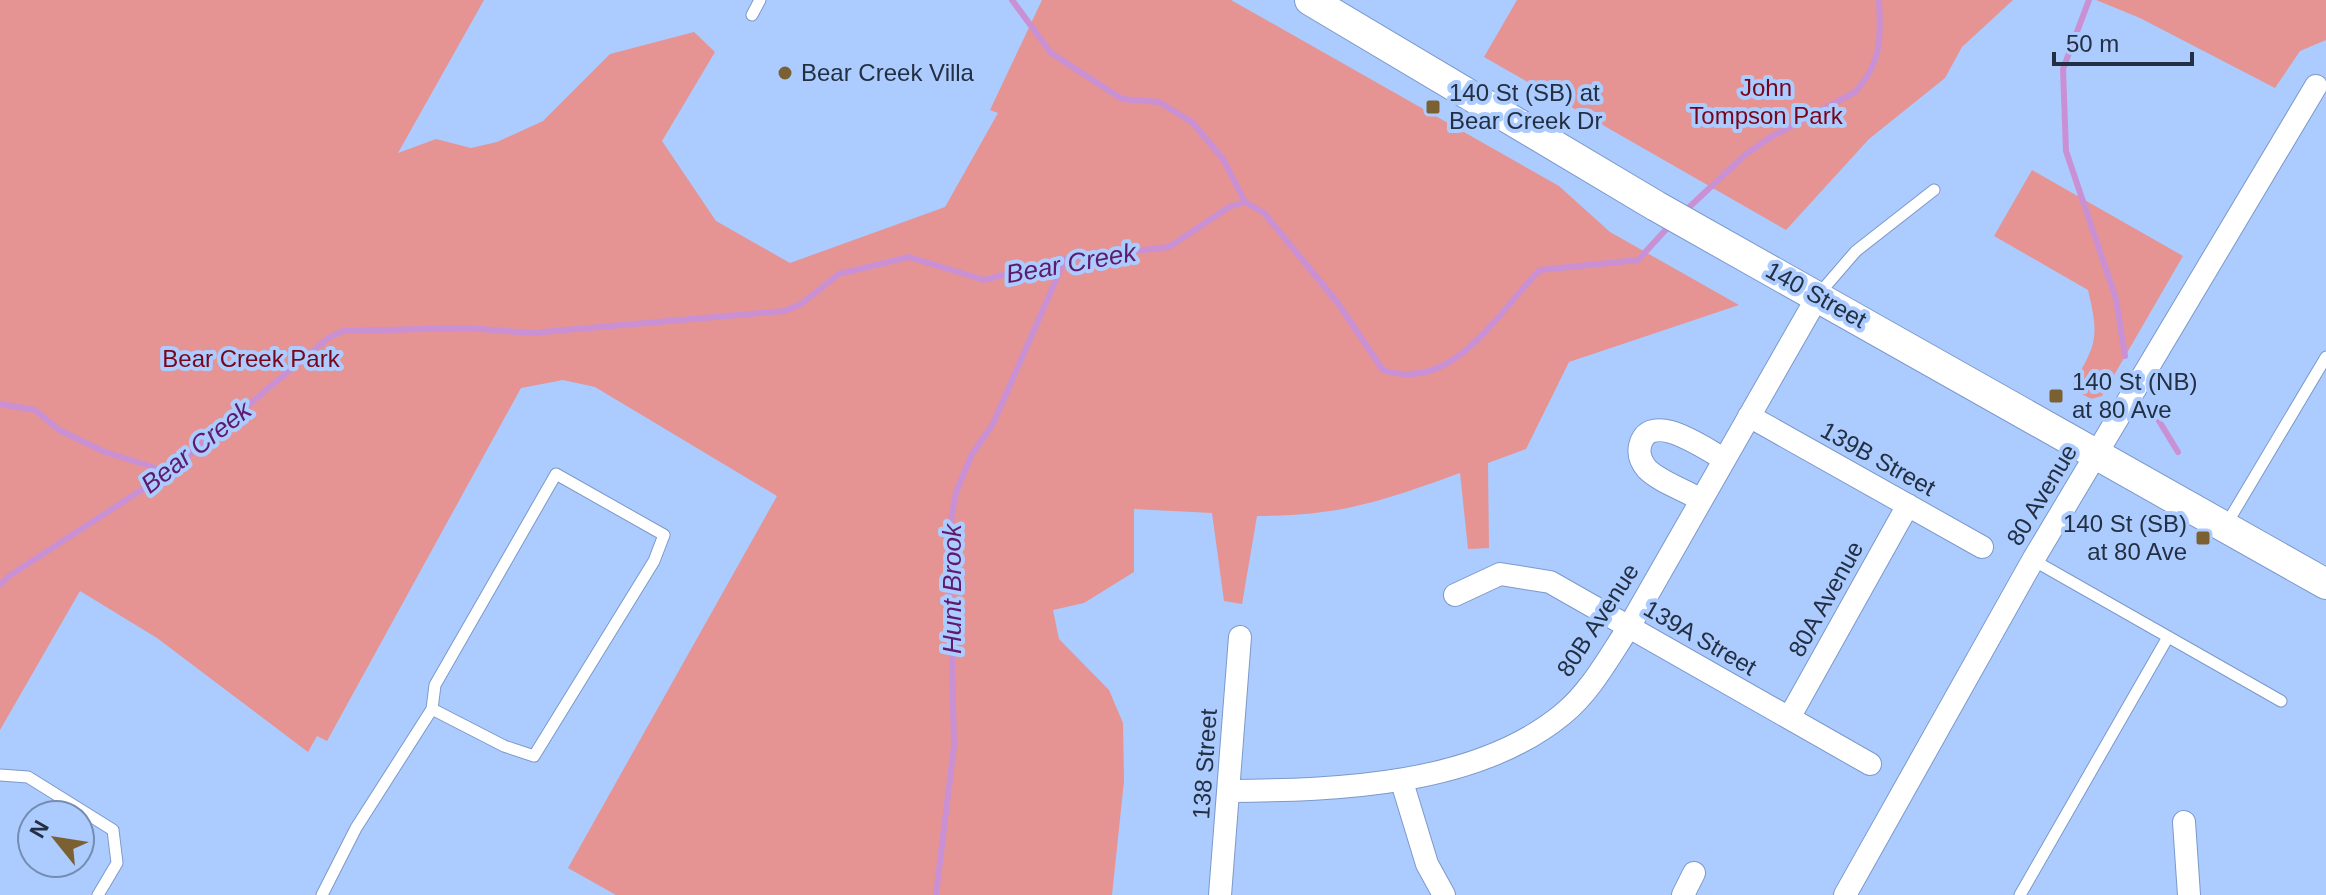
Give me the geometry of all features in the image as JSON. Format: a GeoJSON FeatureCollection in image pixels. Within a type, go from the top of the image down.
{"type":"FeatureCollection","features":[{"type":"Feature","properties":{"kind":"main road","name":"140 Street"},"geometry":{"type":"LineString","coordinates":[[1329,5],[1704,234],[2326,584]]}},
{"type":"Feature","properties":{"kind":"street","name":"80 Avenue"},"geometry":{"type":"LineString","coordinates":[[1845,895],[2033,560],[2316,86]]}},
{"type":"Feature","properties":{"kind":"street","name":"80B Avenue"},"geometry":{"type":"LineString","coordinates":[[1230,791],[1330,789],[1402,782],[1496,753],[1545,727],[1582,695],[1629,627],[1818,296]]}},
{"type":"Feature","properties":{"kind":"street","name":"139B Street"},"geometry":{"type":"LineString","coordinates":[[1749,416],[1982,547]]}},
{"type":"Feature","properties":{"kind":"street"},"geometry":{"type":"LineString","coordinates":[[1701,500],[1648,470],[1639,457],[1640,443],[1658,429],[1672,431],[1724,459]]}},
{"type":"Feature","properties":{"kind":"street","name":"80A Avenue"},"geometry":{"type":"LineString","coordinates":[[1789,718],[1908,505]]}},
{"type":"Feature","properties":{"kind":"street","name":"139A Street"},"geometry":{"type":"LineString","coordinates":[[1455,595],[1500,574],[1550,582],[1870,764]]}},
{"type":"Feature","properties":{"kind":"street","name":"138 Street"},"geometry":{"type":"LineString","coordinates":[[1220,895],[1240,637]]}},
{"type":"Feature","properties":{"kind":"street"},"geometry":{"type":"LineString","coordinates":[[1402,782],[1427,864],[1444,895]]}},
{"type":"Feature","properties":{"kind":"street"},"geometry":{"type":"LineString","coordinates":[[2184,822],[2189,895]]}},
{"type":"Feature","properties":{"kind":"street"},"geometry":{"type":"LineString","coordinates":[[1683,895],[1694,873]]}},
{"type":"Feature","properties":{"kind":"lane"},"geometry":{"type":"LineString","coordinates":[[752,15],[760,0]]}},
{"type":"Feature","properties":{"kind":"lane"},"geometry":{"type":"LineString","coordinates":[[1818,296],[1856,251],[1934,190]]}},
{"type":"Feature","properties":{"kind":"lane"},"geometry":{"type":"LineString","coordinates":[[2225,527],[2326,357]]}},
{"type":"Feature","properties":{"kind":"lane"},"geometry":{"type":"LineString","coordinates":[[322,895],[356,828],[432,709],[435,685],[556,474],[664,535],[654,561],[534,756],[504,746],[432,709]]}},
{"type":"Feature","properties":{"kind":"lane"},"geometry":{"type":"LineString","coordinates":[[2033,560],[2281,701]]}},
{"type":"Feature","properties":{"kind":"lane"},"geometry":{"type":"LineString","coordinates":[[2020,895],[2168,637]]}},
{"type":"Feature","properties":{"kind":"lane"},"geometry":{"type":"LineString","coordinates":[[0,775],[28,777],[113,830],[117,863],[98,895]]}},
{"type":"Feature","properties":{"kind":"green space","name":"Bear Creek Park"},"geometry":{"type":"Polygon","coordinates":[[[0,0],[484,0],[398,153],[436,139],[471,148],[497,142],[543,121],[610,54],[694,32],[715,52],[662,141],[716,221],[790,263],[945,207],[998,113],[990,110],[1042,0],[1231,0],[1559,186],[1610,232],[1739,305],[1569,362],[1526,449],[1488,463],[1489,548],[1468,549],[1460,473],[1407,492],[1338,510],[1257,516],[1242,604],[1224,601],[1212,513],[1134,509],[1134,572],[1084,603],[1053,610],[1059,639],[1109,690],[1123,723],[1124,781],[1112,895],[616,895],[568,868],[777,496],[595,387],[563,380],[521,388],[327,741],[317,736],[308,752],[157,638],[80,591],[0,730],[0,0]]]}},
{"type":"Feature","properties":{"kind":"green space","name":"John Tompson Park"},"geometry":{"type":"Polygon","coordinates":[[[1517,0],[2013,0],[1962,47],[1945,78],[1869,139],[1786,230],[1484,57],[1517,0]]]}},
{"type":"Feature","properties":{"kind":"green space"},"geometry":{"type":"Polygon","coordinates":[[[2096,0],[2326,0],[2326,40],[2300,51],[2275,88],[2140,18],[2096,0]]]}},
{"type":"Feature","properties":{"kind":"green space"},"geometry":{"type":"Polygon","coordinates":[[[2032,170],[2183,256],[2102,396],[2091,399],[2071,388],[2091,351],[2093,341],[2094,320],[2088,290],[1994,236],[2032,170]]]}},
{"type":"Feature","properties":{"kind":"waterway"},"geometry":{"type":"LineString","coordinates":[[1012,0],[1051,53],[1122,99],[1159,102],[1192,122],[1223,159],[1245,202]]}},
{"type":"Feature","properties":{"kind":"waterway","name":"Bear Creek"},"geometry":{"type":"LineString","coordinates":[[1685,211],[1746,154],[1771,137],[1855,92],[1870,71],[1878,49],[1879,0]]}},
{"type":"Feature","properties":{"kind":"waterway"},"geometry":{"type":"LineString","coordinates":[[2089,0],[2063,69],[2066,151],[2116,299],[2125,356]]}},
{"type":"Feature","properties":{"kind":"waterway","name":"Bear Creek"},"geometry":{"type":"LineString","coordinates":[[0,585],[9,576],[169,472],[328,338],[343,331],[467,328],[531,333],[784,311],[801,304],[839,274],[909,257],[984,280],[1065,259],[1169,247],[1229,207],[1245,202],[1264,213],[1337,302],[1383,370],[1408,374],[1432,370],[1453,360],[1491,326],[1540,270],[1638,260],[1671,224]]}},
{"type":"Feature","properties":{"kind":"waterway","name":"Hunt Brook"},"geometry":{"type":"LineString","coordinates":[[936,895],[954,745],[949,533],[956,492],[972,454],[993,424],[1065,259]]}},
{"type":"Feature","properties":{"kind":"waterway"},"geometry":{"type":"LineString","coordinates":[[0,404],[35,410],[59,430],[105,452],[169,472]]}},
{"type":"Feature","properties":{"kind":"waterway"},"geometry":{"type":"LineString","coordinates":[[2153,411],[2178,452]]}},
{"type":"Feature","properties":{"kind":"place","name":"Bear Creek Villa"},"geometry":{"type":"Point","coordinates":[785,73]}},
{"type":"Feature","properties":{"kind":"place","name":"140 St (SB) at Bear Creek Dr"},"geometry":{"type":"Point","coordinates":[1433,107]}},
{"type":"Feature","properties":{"kind":"place","name":"140 St (NB) at 80 Ave"},"geometry":{"type":"Point","coordinates":[2056,396]}},
{"type":"Feature","properties":{"kind":"place","name":"140 St (SB) at 80 Ave"},"geometry":{"type":"Point","coordinates":[2203,538]}}]}
